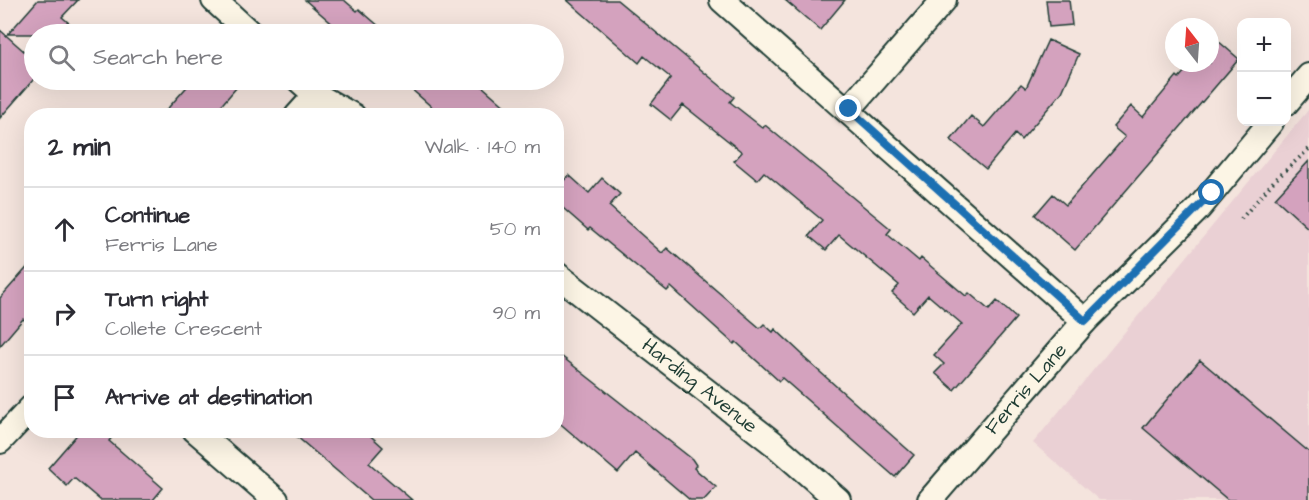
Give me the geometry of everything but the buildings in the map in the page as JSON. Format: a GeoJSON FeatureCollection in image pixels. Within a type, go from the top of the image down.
{"type":"FeatureCollection","features":[{"type":"Feature","properties":{"kind":"street"},"geometry":{"type":"LineString","coordinates":[[214,0],[240,24]]}},
{"type":"Feature","properties":{"kind":"street"},"geometry":{"type":"LineString","coordinates":[[722,0],[849,109],[1085,321]]}},
{"type":"Feature","properties":{"kind":"street"},"geometry":{"type":"LineString","coordinates":[[849,109],[944,0]]}},
{"type":"Feature","properties":{"kind":"street"},"geometry":{"type":"LineString","coordinates":[[1291,98],[1309,76]]}},
{"type":"Feature","properties":{"kind":"street"},"geometry":{"type":"LineString","coordinates":[[300,108],[306,90]]}},
{"type":"Feature","properties":{"kind":"street"},"geometry":{"type":"LineString","coordinates":[[312,90],[340,108]]}},
{"type":"Feature","properties":{"kind":"street","name":"Ferris Lane"},"geometry":{"type":"LineString","coordinates":[[930,500],[1085,321],[1199,208],[1268,126]]}},
{"type":"Feature","properties":{"kind":"street","name":"Harding Avenue"},"geometry":{"type":"LineString","coordinates":[[564,279],[773,443],[838,500]]}},
{"type":"Feature","properties":{"kind":"street"},"geometry":{"type":"LineString","coordinates":[[0,441],[24,416]]}},
{"type":"Feature","properties":{"kind":"street"},"geometry":{"type":"LineString","coordinates":[[204,438],[276,500]]}},
{"type":"Feature","properties":{"kind":"path"},"geometry":{"type":"LineString","coordinates":[[1241,219],[1274,181],[1309,149]]}},
{"type":"Feature","properties":{"kind":"shaded area"},"geometry":{"type":"Polygon","coordinates":[[[1309,109],[1309,500],[1099,500],[1033,443],[1309,109]]]}},
{"type":"Feature","properties":{"kind":"route"},"geometry":{"type":"LineString","coordinates":[[849,109],[1085,321],[1212,193]]}}]}
